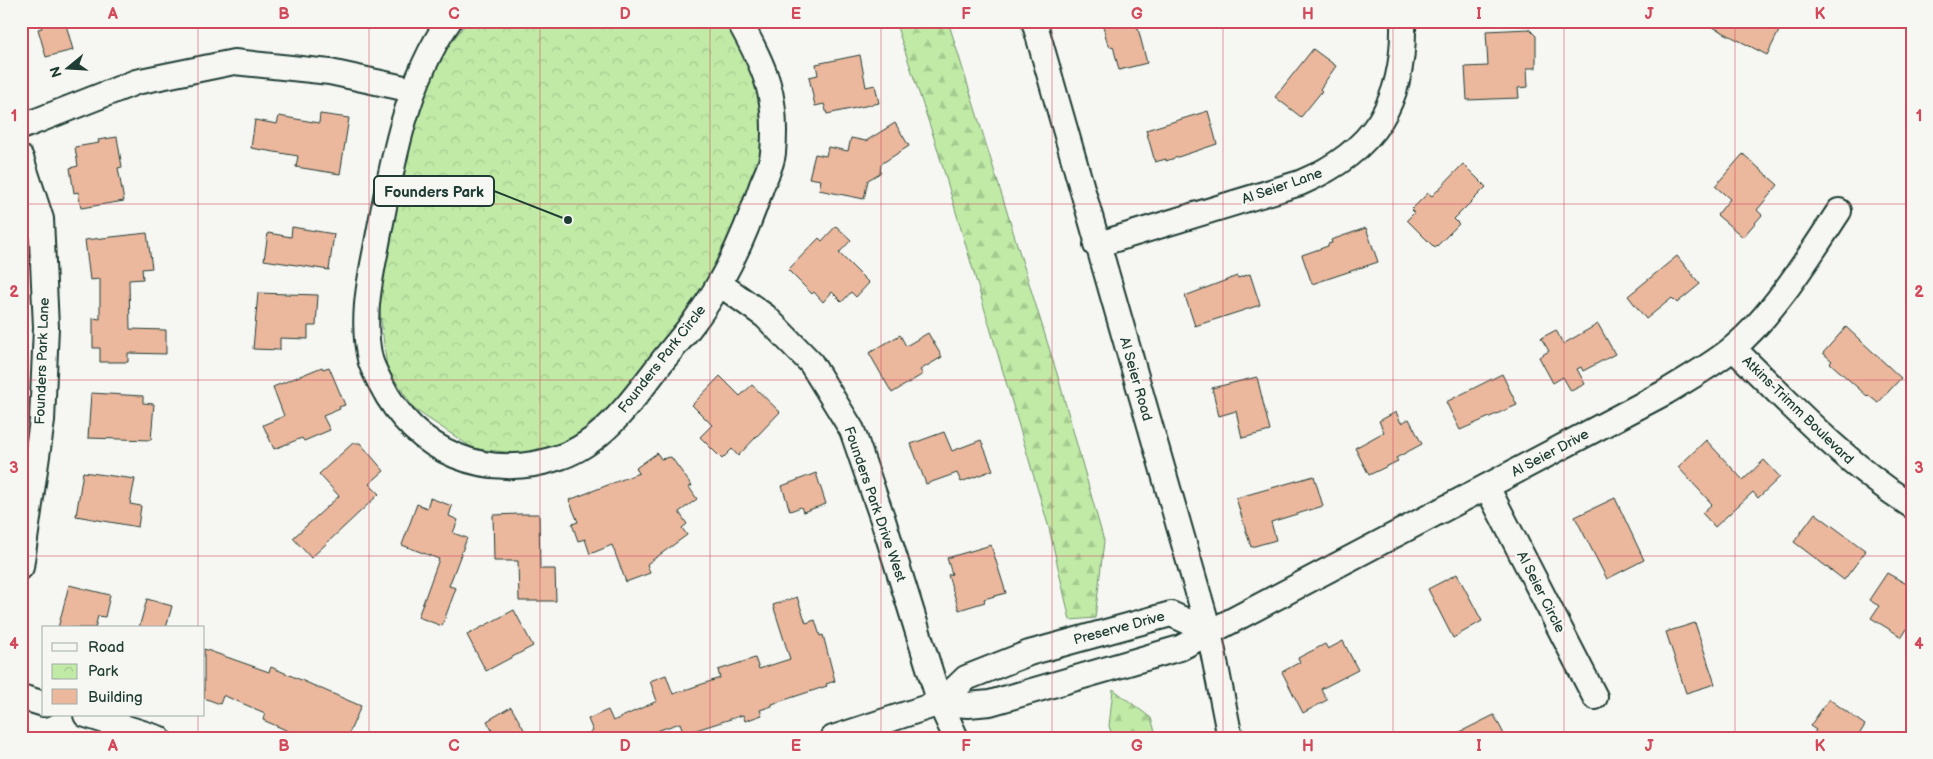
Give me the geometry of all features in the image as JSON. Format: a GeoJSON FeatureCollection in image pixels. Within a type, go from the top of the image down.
{"type":"FeatureCollection","features":[{"type":"Feature","properties":{"kind":"street","name":"Founders Park Circle"},"geometry":{"type":"LineString","coordinates":[[450,21],[439,36],[413,90],[387,193],[366,296],[366,329],[370,361],[387,396],[404,421],[434,445],[465,461],[501,466],[535,464],[561,457],[588,442],[623,410],[687,331],[720,284],[751,218],[773,156],[772,94],[759,56],[739,21]]}},
{"type":"Feature","properties":{"kind":"street","name":"Al Seier Road"},"geometry":{"type":"LineString","coordinates":[[1034,21],[1096,245],[1209,631],[1230,738]]}},
{"type":"Feature","properties":{"kind":"street","name":"Al Seier Lane"},"geometry":{"type":"LineString","coordinates":[[1096,245],[1300,182],[1328,171],[1354,151],[1373,131],[1388,107],[1399,79],[1403,50],[1403,21]]}},
{"type":"Feature","properties":{"kind":"street"},"geometry":{"type":"LineString","coordinates":[[21,127],[136,82],[234,62],[330,72],[413,90]]}},
{"type":"Feature","properties":{"kind":"street","name":"Founders Park Lane"},"geometry":{"type":"LineString","coordinates":[[21,158],[41,219],[46,327],[42,421],[21,567]]}},
{"type":"Feature","properties":{"kind":"street","name":"Al Seier Drive"},"geometry":{"type":"LineString","coordinates":[[1209,631],[1666,392],[1734,348],[1795,276],[1839,211]]}},
{"type":"Feature","properties":{"kind":"street","name":"Founders Park Drive West"},"geometry":{"type":"LineString","coordinates":[[720,284],[765,316],[811,363],[852,430],[885,526],[940,703],[956,738]]}},
{"type":"Feature","properties":{"kind":"street","name":"Atkins-Trimm Boulevard"},"geometry":{"type":"LineString","coordinates":[[1734,348],[1833,446],[1886,489],[1912,506]]}},
{"type":"Feature","properties":{"kind":"street","name":"Al Seier Circle"},"geometry":{"type":"LineString","coordinates":[[1487,487],[1595,697]]}},
{"type":"Feature","properties":{"kind":"street","name":"Preserve Drive"},"geometry":{"type":"LineString","coordinates":[[940,703],[966,678],[1029,653],[1171,614],[1209,631]]}},
{"type":"Feature","properties":{"kind":"street","name":"Preserve Drive"},"geometry":{"type":"LineString","coordinates":[[833,738],[940,703],[968,705],[990,703],[1180,648],[1209,631]]}},
{"type":"Feature","properties":{"kind":"street"},"geometry":{"type":"LineString","coordinates":[[21,697],[42,703]]}},
{"type":"Feature","properties":{"kind":"street"},"geometry":{"type":"LineString","coordinates":[[89,716],[158,738]]}},
{"type":"Feature","properties":{"kind":"green space"},"geometry":{"type":"Polygon","coordinates":[[[468,21],[729,21],[770,90],[769,154],[719,286],[596,432],[538,455],[474,449],[414,409],[387,368],[379,304],[413,90],[468,21]]]}},
{"type":"Feature","properties":{"kind":"green space"},"geometry":{"type":"Polygon","coordinates":[[[895,21],[948,21],[1058,377],[1104,541],[1095,618],[1070,620],[1049,528],[936,144],[895,21]]]}},
{"type":"Feature","properties":{"kind":"green space"},"geometry":{"type":"Polygon","coordinates":[[[1113,689],[1151,718],[1157,738],[1113,738],[1109,726],[1113,689]]]}},
{"type":"Feature","properties":{"kind":"building"},"geometry":{"type":"Polygon","coordinates":[[[40,21],[65,21],[73,50],[46,57],[38,29],[42,28],[40,21]]]}},
{"type":"Feature","properties":{"kind":"building"},"geometry":{"type":"Polygon","coordinates":[[[1102,21],[1136,21],[1147,63],[1119,70],[1113,46],[1110,47],[1107,42],[1102,21]]]}},
{"type":"Feature","properties":{"kind":"building"},"geometry":{"type":"Polygon","coordinates":[[[1701,21],[1784,21],[1767,55],[1701,21]]]}},
{"type":"Feature","properties":{"kind":"building"},"geometry":{"type":"Polygon","coordinates":[[[1529,29],[1536,36],[1536,68],[1527,68],[1528,87],[1518,88],[1519,98],[1467,100],[1465,67],[1488,66],[1486,31],[1529,29]]]}},
{"type":"Feature","properties":{"kind":"building"},"geometry":{"type":"Polygon","coordinates":[[[1313,49],[1336,66],[1320,89],[1322,91],[1301,117],[1275,97],[1313,49]]]}},
{"type":"Feature","properties":{"kind":"building"},"geometry":{"type":"Polygon","coordinates":[[[860,55],[866,87],[875,85],[879,103],[827,114],[824,104],[815,106],[809,77],[818,75],[816,64],[860,55]]]}},
{"type":"Feature","properties":{"kind":"building"},"geometry":{"type":"Polygon","coordinates":[[[1208,111],[1217,144],[1166,161],[1166,159],[1155,162],[1146,130],[1208,111]]]}},
{"type":"Feature","properties":{"kind":"building"},"geometry":{"type":"Polygon","coordinates":[[[320,114],[349,118],[340,174],[296,167],[298,156],[251,148],[255,120],[277,124],[279,116],[319,123],[320,114]]]}},
{"type":"Feature","properties":{"kind":"building"},"geometry":{"type":"Polygon","coordinates":[[[895,123],[909,146],[881,164],[880,173],[868,180],[864,199],[819,190],[821,180],[809,178],[815,154],[826,156],[828,147],[848,151],[851,138],[866,141],[895,123]]]}},
{"type":"Feature","properties":{"kind":"building"},"geometry":{"type":"Polygon","coordinates":[[[117,137],[122,167],[118,168],[124,201],[81,208],[78,192],[74,193],[70,168],[78,166],[75,147],[99,143],[98,140],[117,137]]]}},
{"type":"Feature","properties":{"kind":"building"},"geometry":{"type":"Polygon","coordinates":[[[1743,154],[1778,185],[1757,210],[1762,215],[1743,237],[1717,215],[1730,199],[1715,186],[1743,154]]]}},
{"type":"Feature","properties":{"kind":"building"},"geometry":{"type":"Polygon","coordinates":[[[1463,164],[1486,187],[1454,219],[1459,224],[1435,248],[1407,220],[1414,213],[1411,210],[1428,193],[1432,196],[1463,164]]]}},
{"type":"Feature","properties":{"kind":"building"},"geometry":{"type":"Polygon","coordinates":[[[836,226],[851,240],[839,253],[869,283],[856,297],[851,292],[842,302],[832,292],[823,302],[814,292],[812,294],[788,270],[819,238],[822,241],[836,226]]]}},
{"type":"Feature","properties":{"kind":"building"},"geometry":{"type":"Polygon","coordinates":[[[292,227],[334,234],[329,270],[264,260],[268,233],[291,237],[292,227]]]}},
{"type":"Feature","properties":{"kind":"building"},"geometry":{"type":"Polygon","coordinates":[[[1366,228],[1378,262],[1312,284],[1302,255],[1328,246],[1328,244],[1332,243],[1331,240],[1366,228]]]}},
{"type":"Feature","properties":{"kind":"building"},"geometry":{"type":"Polygon","coordinates":[[[147,233],[152,268],[142,269],[143,279],[129,280],[130,329],[166,330],[166,354],[128,353],[128,362],[100,362],[100,348],[93,348],[93,318],[100,319],[100,279],[90,280],[85,240],[147,233]]]}},
{"type":"Feature","properties":{"kind":"building"},"geometry":{"type":"Polygon","coordinates":[[[1677,256],[1700,284],[1677,303],[1672,298],[1646,319],[1628,296],[1677,256]]]}},
{"type":"Feature","properties":{"kind":"building"},"geometry":{"type":"Polygon","coordinates":[[[1250,274],[1260,305],[1195,326],[1185,296],[1237,276],[1238,278],[1250,274]]]}},
{"type":"Feature","properties":{"kind":"building"},"geometry":{"type":"Polygon","coordinates":[[[258,293],[318,295],[316,326],[308,326],[308,339],[280,338],[280,350],[253,349],[258,293]]]}},
{"type":"Feature","properties":{"kind":"building"},"geometry":{"type":"Polygon","coordinates":[[[1598,324],[1615,354],[1583,371],[1581,367],[1577,369],[1585,384],[1571,391],[1563,377],[1553,383],[1539,357],[1549,351],[1541,338],[1556,330],[1563,344],[1598,324]]]}},
{"type":"Feature","properties":{"kind":"building"},"geometry":{"type":"Polygon","coordinates":[[[1846,327],[1901,378],[1878,403],[1867,396],[1830,363],[1832,361],[1823,353],[1846,327]]]}},
{"type":"Feature","properties":{"kind":"building"},"geometry":{"type":"Polygon","coordinates":[[[928,333],[942,357],[920,370],[923,374],[892,393],[869,353],[900,335],[906,346],[928,333]]]}},
{"type":"Feature","properties":{"kind":"building"},"geometry":{"type":"Polygon","coordinates":[[[322,367],[323,369],[329,367],[345,405],[323,416],[330,430],[304,441],[302,438],[274,449],[263,425],[284,416],[273,387],[322,367]]]}},
{"type":"Feature","properties":{"kind":"building"},"geometry":{"type":"Polygon","coordinates":[[[1502,374],[1517,405],[1460,430],[1446,402],[1502,374]]]}},
{"type":"Feature","properties":{"kind":"building"},"geometry":{"type":"Polygon","coordinates":[[[720,376],[740,396],[752,385],[780,412],[738,456],[732,449],[722,459],[700,437],[712,425],[692,405],[720,376]]]}},
{"type":"Feature","properties":{"kind":"building"},"geometry":{"type":"Polygon","coordinates":[[[1257,377],[1270,431],[1242,438],[1236,411],[1219,416],[1212,388],[1257,377]]]}},
{"type":"Feature","properties":{"kind":"building"},"geometry":{"type":"Polygon","coordinates":[[[91,393],[143,396],[143,403],[154,404],[151,440],[88,438],[91,393]]]}},
{"type":"Feature","properties":{"kind":"building"},"geometry":{"type":"Polygon","coordinates":[[[1396,412],[1401,423],[1409,419],[1422,444],[1396,458],[1398,461],[1369,475],[1355,448],[1384,432],[1379,421],[1396,412]]]}},
{"type":"Feature","properties":{"kind":"building"},"geometry":{"type":"Polygon","coordinates":[[[944,432],[952,451],[981,440],[993,470],[961,482],[957,473],[926,484],[911,444],[944,432]]]}},
{"type":"Feature","properties":{"kind":"building"},"geometry":{"type":"Polygon","coordinates":[[[1706,440],[1743,480],[1764,460],[1780,477],[1758,498],[1753,492],[1715,527],[1702,513],[1712,504],[1678,467],[1706,440]]]}},
{"type":"Feature","properties":{"kind":"building"},"geometry":{"type":"Polygon","coordinates":[[[353,443],[360,443],[384,471],[369,484],[379,494],[311,558],[293,538],[339,496],[319,474],[353,443]]]}},
{"type":"Feature","properties":{"kind":"building"},"geometry":{"type":"Polygon","coordinates":[[[657,453],[661,459],[671,457],[692,486],[689,487],[697,499],[679,512],[687,524],[682,528],[687,535],[647,564],[650,573],[626,582],[612,545],[590,554],[585,539],[578,541],[572,524],[578,522],[569,500],[639,473],[636,468],[657,453]]]}},
{"type":"Feature","properties":{"kind":"building"},"geometry":{"type":"Polygon","coordinates":[[[83,472],[135,479],[130,504],[141,506],[138,527],[76,516],[83,472]]]}},
{"type":"Feature","properties":{"kind":"building"},"geometry":{"type":"Polygon","coordinates":[[[816,473],[826,504],[803,512],[801,507],[790,511],[782,486],[816,473]]]}},
{"type":"Feature","properties":{"kind":"building"},"geometry":{"type":"Polygon","coordinates":[[[1314,476],[1323,506],[1271,522],[1276,540],[1251,547],[1236,498],[1314,476]]]}},
{"type":"Feature","properties":{"kind":"building"},"geometry":{"type":"Polygon","coordinates":[[[430,498],[452,506],[449,516],[458,520],[453,533],[467,538],[449,586],[456,588],[442,626],[418,617],[439,559],[402,545],[417,504],[427,508],[430,498]]]}},
{"type":"Feature","properties":{"kind":"building"},"geometry":{"type":"Polygon","coordinates":[[[1615,498],[1644,560],[1607,579],[1575,517],[1615,498]]]}},
{"type":"Feature","properties":{"kind":"building"},"geometry":{"type":"Polygon","coordinates":[[[1815,513],[1866,551],[1844,580],[1794,542],[1815,513]]]}},
{"type":"Feature","properties":{"kind":"building"},"geometry":{"type":"Polygon","coordinates":[[[539,514],[540,569],[555,569],[556,601],[519,601],[518,561],[494,561],[493,515],[539,514]]]}},
{"type":"Feature","properties":{"kind":"building"},"geometry":{"type":"Polygon","coordinates":[[[991,545],[1006,593],[984,599],[985,602],[959,610],[948,575],[952,574],[947,558],[991,545]]]}},
{"type":"Feature","properties":{"kind":"building"},"geometry":{"type":"Polygon","coordinates":[[[1887,573],[1912,587],[1912,621],[1902,637],[1871,618],[1879,606],[1869,600],[1887,573]]]}},
{"type":"Feature","properties":{"kind":"building"},"geometry":{"type":"Polygon","coordinates":[[[1457,574],[1482,621],[1453,638],[1428,589],[1457,574]]]}},
{"type":"Feature","properties":{"kind":"building"},"geometry":{"type":"Polygon","coordinates":[[[69,585],[110,595],[105,617],[98,616],[96,626],[59,626],[69,585]]]}},
{"type":"Feature","properties":{"kind":"building"},"geometry":{"type":"Polygon","coordinates":[[[797,597],[806,623],[815,620],[820,636],[823,635],[835,681],[826,684],[827,686],[772,704],[772,706],[760,710],[762,715],[745,721],[743,715],[684,734],[680,723],[636,738],[578,738],[593,731],[588,719],[608,710],[613,721],[657,701],[650,681],[666,675],[673,694],[720,678],[718,670],[755,658],[759,669],[790,659],[773,605],[797,597]]]}},
{"type":"Feature","properties":{"kind":"building"},"geometry":{"type":"Polygon","coordinates":[[[147,599],[172,606],[167,626],[140,626],[147,599]]]}},
{"type":"Feature","properties":{"kind":"building"},"geometry":{"type":"Polygon","coordinates":[[[514,610],[533,646],[486,671],[467,635],[514,610]]]}},
{"type":"Feature","properties":{"kind":"building"},"geometry":{"type":"Polygon","coordinates":[[[1695,623],[1715,684],[1686,693],[1666,632],[1695,623]]]}},
{"type":"Feature","properties":{"kind":"building"},"geometry":{"type":"Polygon","coordinates":[[[1343,641],[1358,670],[1321,689],[1327,700],[1303,713],[1282,672],[1300,662],[1298,658],[1325,644],[1328,649],[1343,641]]]}},
{"type":"Feature","properties":{"kind":"building"},"geometry":{"type":"Polygon","coordinates":[[[205,649],[269,672],[271,667],[361,706],[347,738],[304,738],[263,720],[265,713],[225,696],[223,696],[220,704],[205,698],[205,649]]]}},
{"type":"Feature","properties":{"kind":"building"},"geometry":{"type":"Polygon","coordinates":[[[1829,699],[1865,725],[1857,738],[1811,738],[1816,730],[1810,726],[1829,699]]]}},
{"type":"Feature","properties":{"kind":"building"},"geometry":{"type":"Polygon","coordinates":[[[511,707],[529,738],[496,738],[487,721],[511,707]]]}},
{"type":"Feature","properties":{"kind":"building"},"geometry":{"type":"Polygon","coordinates":[[[1494,715],[1506,738],[1448,738],[1494,715]]]}},
{"type":"Feature","properties":{"kind":"place","name":"Founders Park"},"geometry":{"type":"Point","coordinates":[568,220]}}]}
